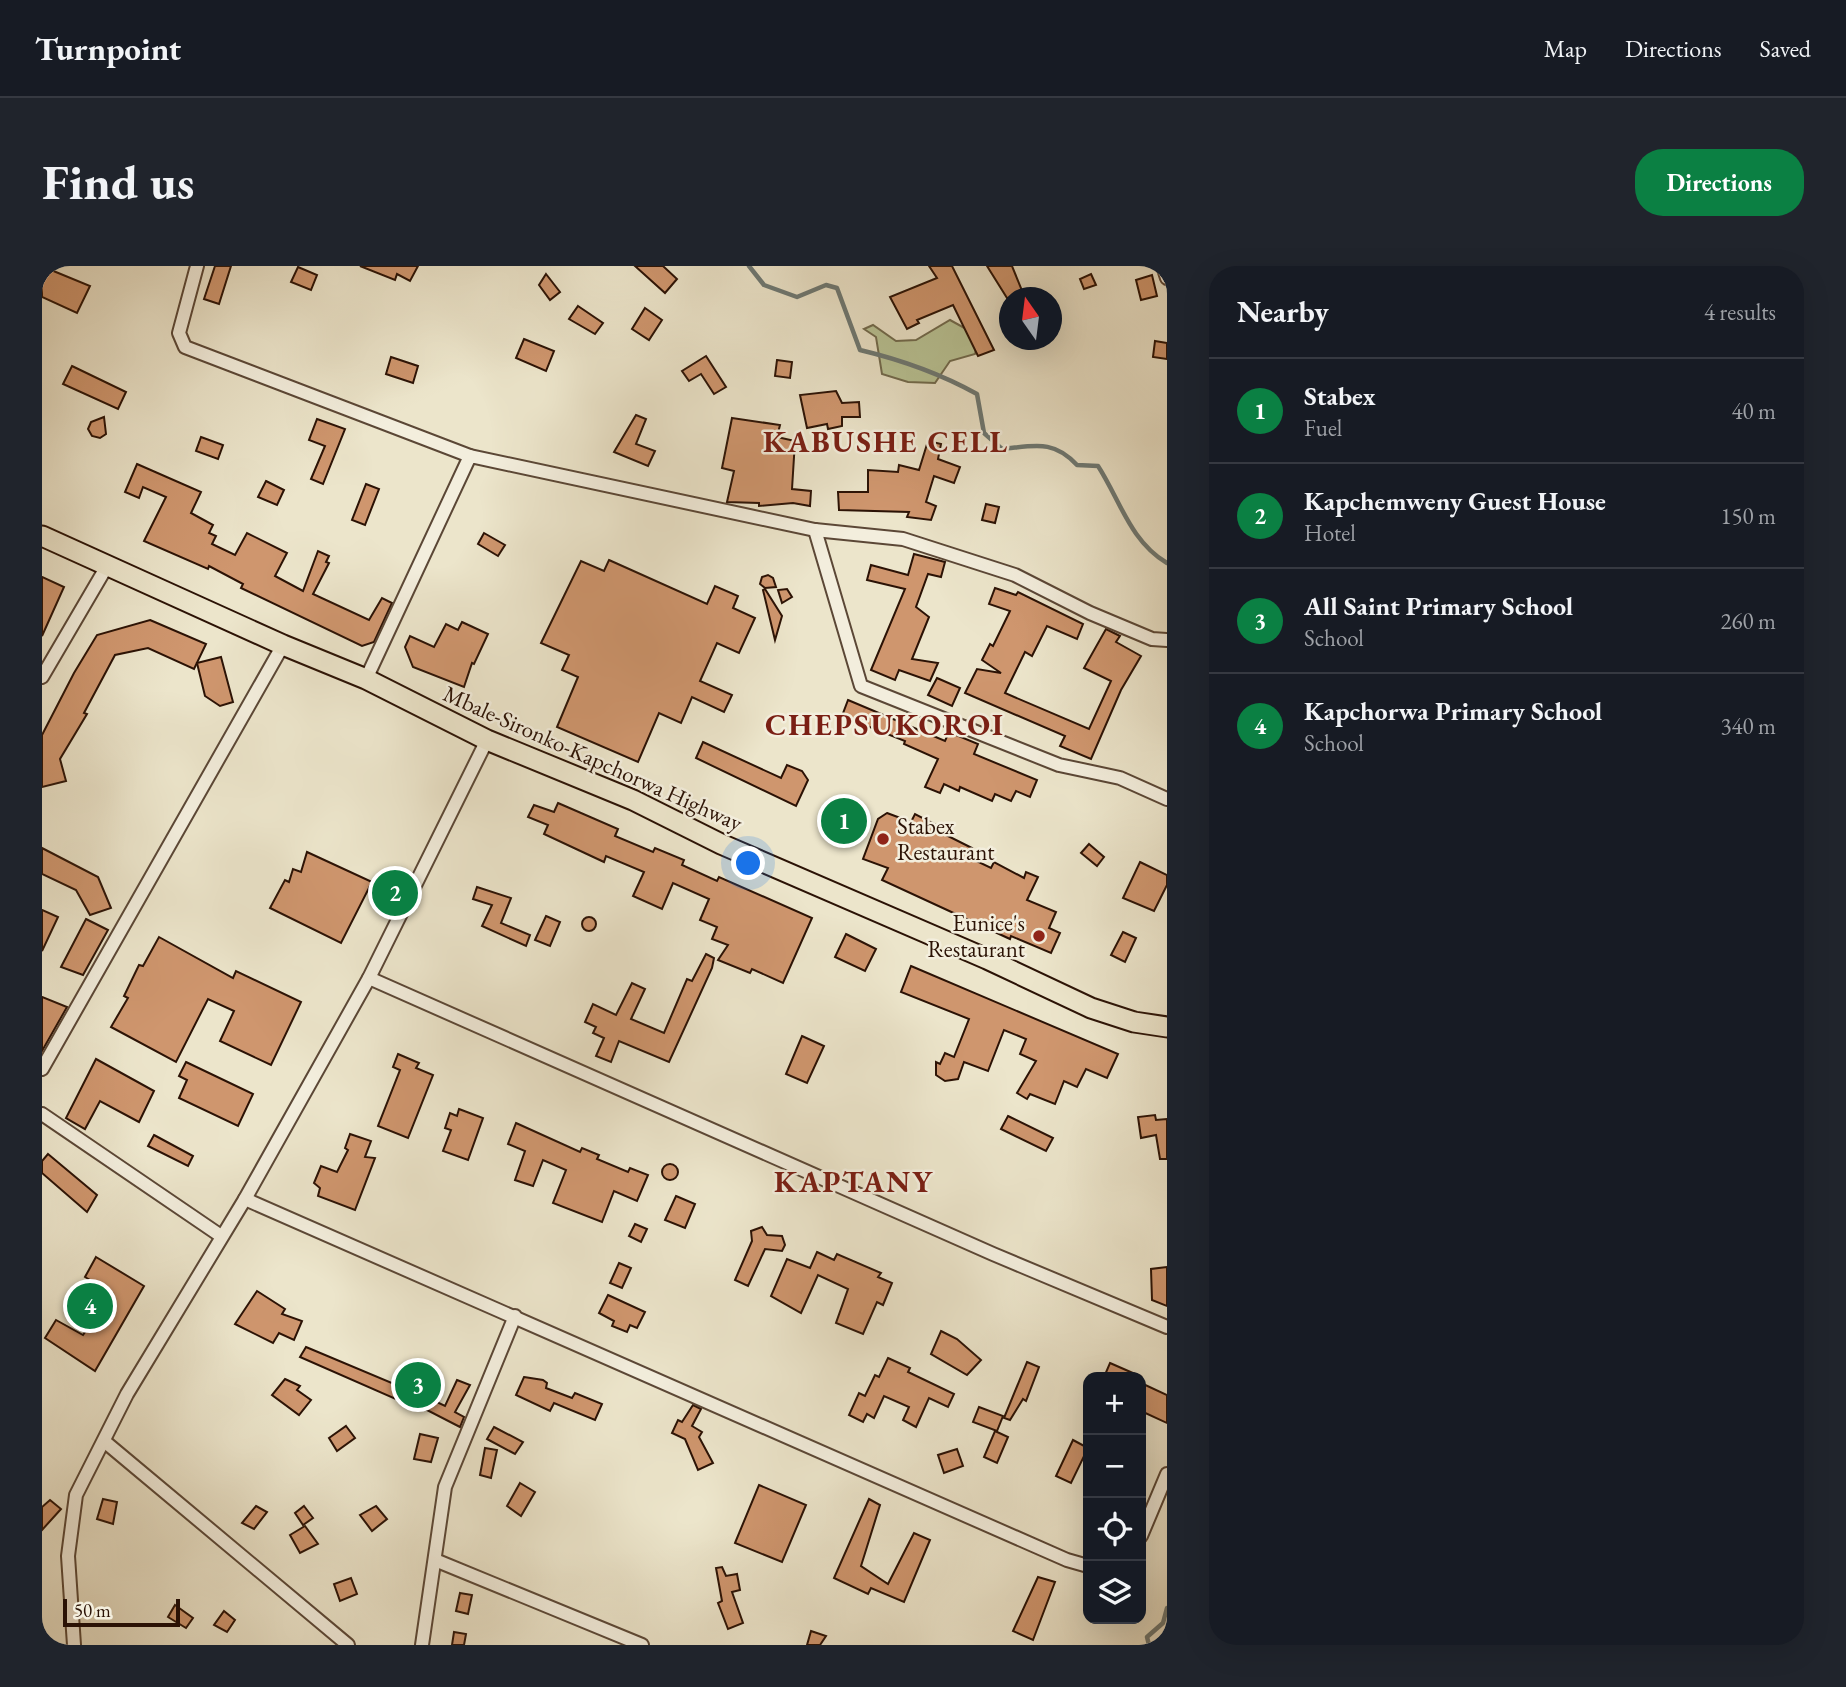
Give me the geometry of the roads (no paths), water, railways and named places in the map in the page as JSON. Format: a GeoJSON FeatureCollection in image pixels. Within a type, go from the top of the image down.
{"type":"FeatureCollection","features":[{"type":"Feature","properties":{"kind":"main road","name":"Mbale-Sironko-Kapchorwa Highway"},"geometry":{"type":"LineString","coordinates":[[42,536],[283,645],[366,679],[487,740],[633,800],[721,844],[988,959],[1103,1013],[1167,1027]]}},
{"type":"Feature","properties":{"kind":"street"},"geometry":{"type":"LineString","coordinates":[[197,266],[180,333],[185,347],[470,456],[815,530],[903,539],[965,556],[1015,575],[1090,613],[1152,639],[1167,640]]}},
{"type":"Feature","properties":{"kind":"street"},"geometry":{"type":"LineString","coordinates":[[1163,266],[1167,278]]}},
{"type":"Feature","properties":{"kind":"street"},"geometry":{"type":"LineString","coordinates":[[366,679],[470,456]]}},
{"type":"Feature","properties":{"kind":"street"},"geometry":{"type":"LineString","coordinates":[[815,530],[860,686],[1059,765],[1120,778],[1167,799]]}},
{"type":"Feature","properties":{"kind":"street"},"geometry":{"type":"LineString","coordinates":[[42,677],[107,566]]}},
{"type":"Feature","properties":{"kind":"street"},"geometry":{"type":"LineString","coordinates":[[42,1069],[283,645]]}},
{"type":"Feature","properties":{"kind":"street"},"geometry":{"type":"LineString","coordinates":[[75,1645],[68,1556],[76,1495],[127,1394],[245,1199],[369,978],[487,740]]}},
{"type":"Feature","properties":{"kind":"street"},"geometry":{"type":"LineString","coordinates":[[369,978],[993,1254],[1167,1327]]}},
{"type":"Feature","properties":{"kind":"street"},"geometry":{"type":"LineString","coordinates":[[42,1114],[221,1236]]}},
{"type":"Feature","properties":{"kind":"street"},"geometry":{"type":"LineString","coordinates":[[245,1199],[1067,1560],[1083,1565]]}},
{"type":"Feature","properties":{"kind":"street"},"geometry":{"type":"LineString","coordinates":[[422,1645],[447,1478],[514,1316]]}},
{"type":"Feature","properties":{"kind":"street"},"geometry":{"type":"LineString","coordinates":[[104,1441],[348,1645]]}},
{"type":"Feature","properties":{"kind":"street"},"geometry":{"type":"LineString","coordinates":[[1146,1524],[1167,1474]]}},
{"type":"Feature","properties":{"kind":"street"},"geometry":{"type":"LineString","coordinates":[[435,1560],[642,1645]]}},
{"type":"Feature","properties":{"kind":"waterway"},"geometry":{"type":"LineString","coordinates":[[749,266],[764,285],[797,297],[826,285],[837,288],[860,350],[920,368],[977,394],[984,433],[1002,449],[1042,446],[1060,451],[1077,465],[1098,466],[1135,532],[1154,554],[1167,563]]}},
{"type":"Feature","properties":{"kind":"waterway"},"geometry":{"type":"LineString","coordinates":[[1149,1645],[1147,1637],[1163,1623],[1167,1608]]}},
{"type":"Feature","properties":{"kind":"place","name":"Stabex"},"geometry":{"type":"Point","coordinates":[844,821]}},
{"type":"Feature","properties":{"kind":"place","name":"Stabex Restaurant"},"geometry":{"type":"Point","coordinates":[883,839]}},
{"type":"Feature","properties":{"kind":"place","name":"Kapchemweny Guest House"},"geometry":{"type":"Point","coordinates":[395,893]}},
{"type":"Feature","properties":{"kind":"place","name":"Eunice's Restaurant"},"geometry":{"type":"Point","coordinates":[1039,936]}},
{"type":"Feature","properties":{"kind":"place","name":"Kapchorwa Primary School"},"geometry":{"type":"Point","coordinates":[90,1306]}},
{"type":"Feature","properties":{"kind":"place","name":"All Saint Primary School"},"geometry":{"type":"Point","coordinates":[418,1385]}},
{"type":"Feature","properties":{"kind":"district","name":"KABUSHE CELL"},"geometry":{"type":"Point","coordinates":[886,441]}},
{"type":"Feature","properties":{"kind":"district","name":"CHEPSUKOROI"},"geometry":{"type":"Point","coordinates":[885,724]}},
{"type":"Feature","properties":{"kind":"district","name":"KAPTANY"},"geometry":{"type":"Point","coordinates":[854,1181]}}]}
